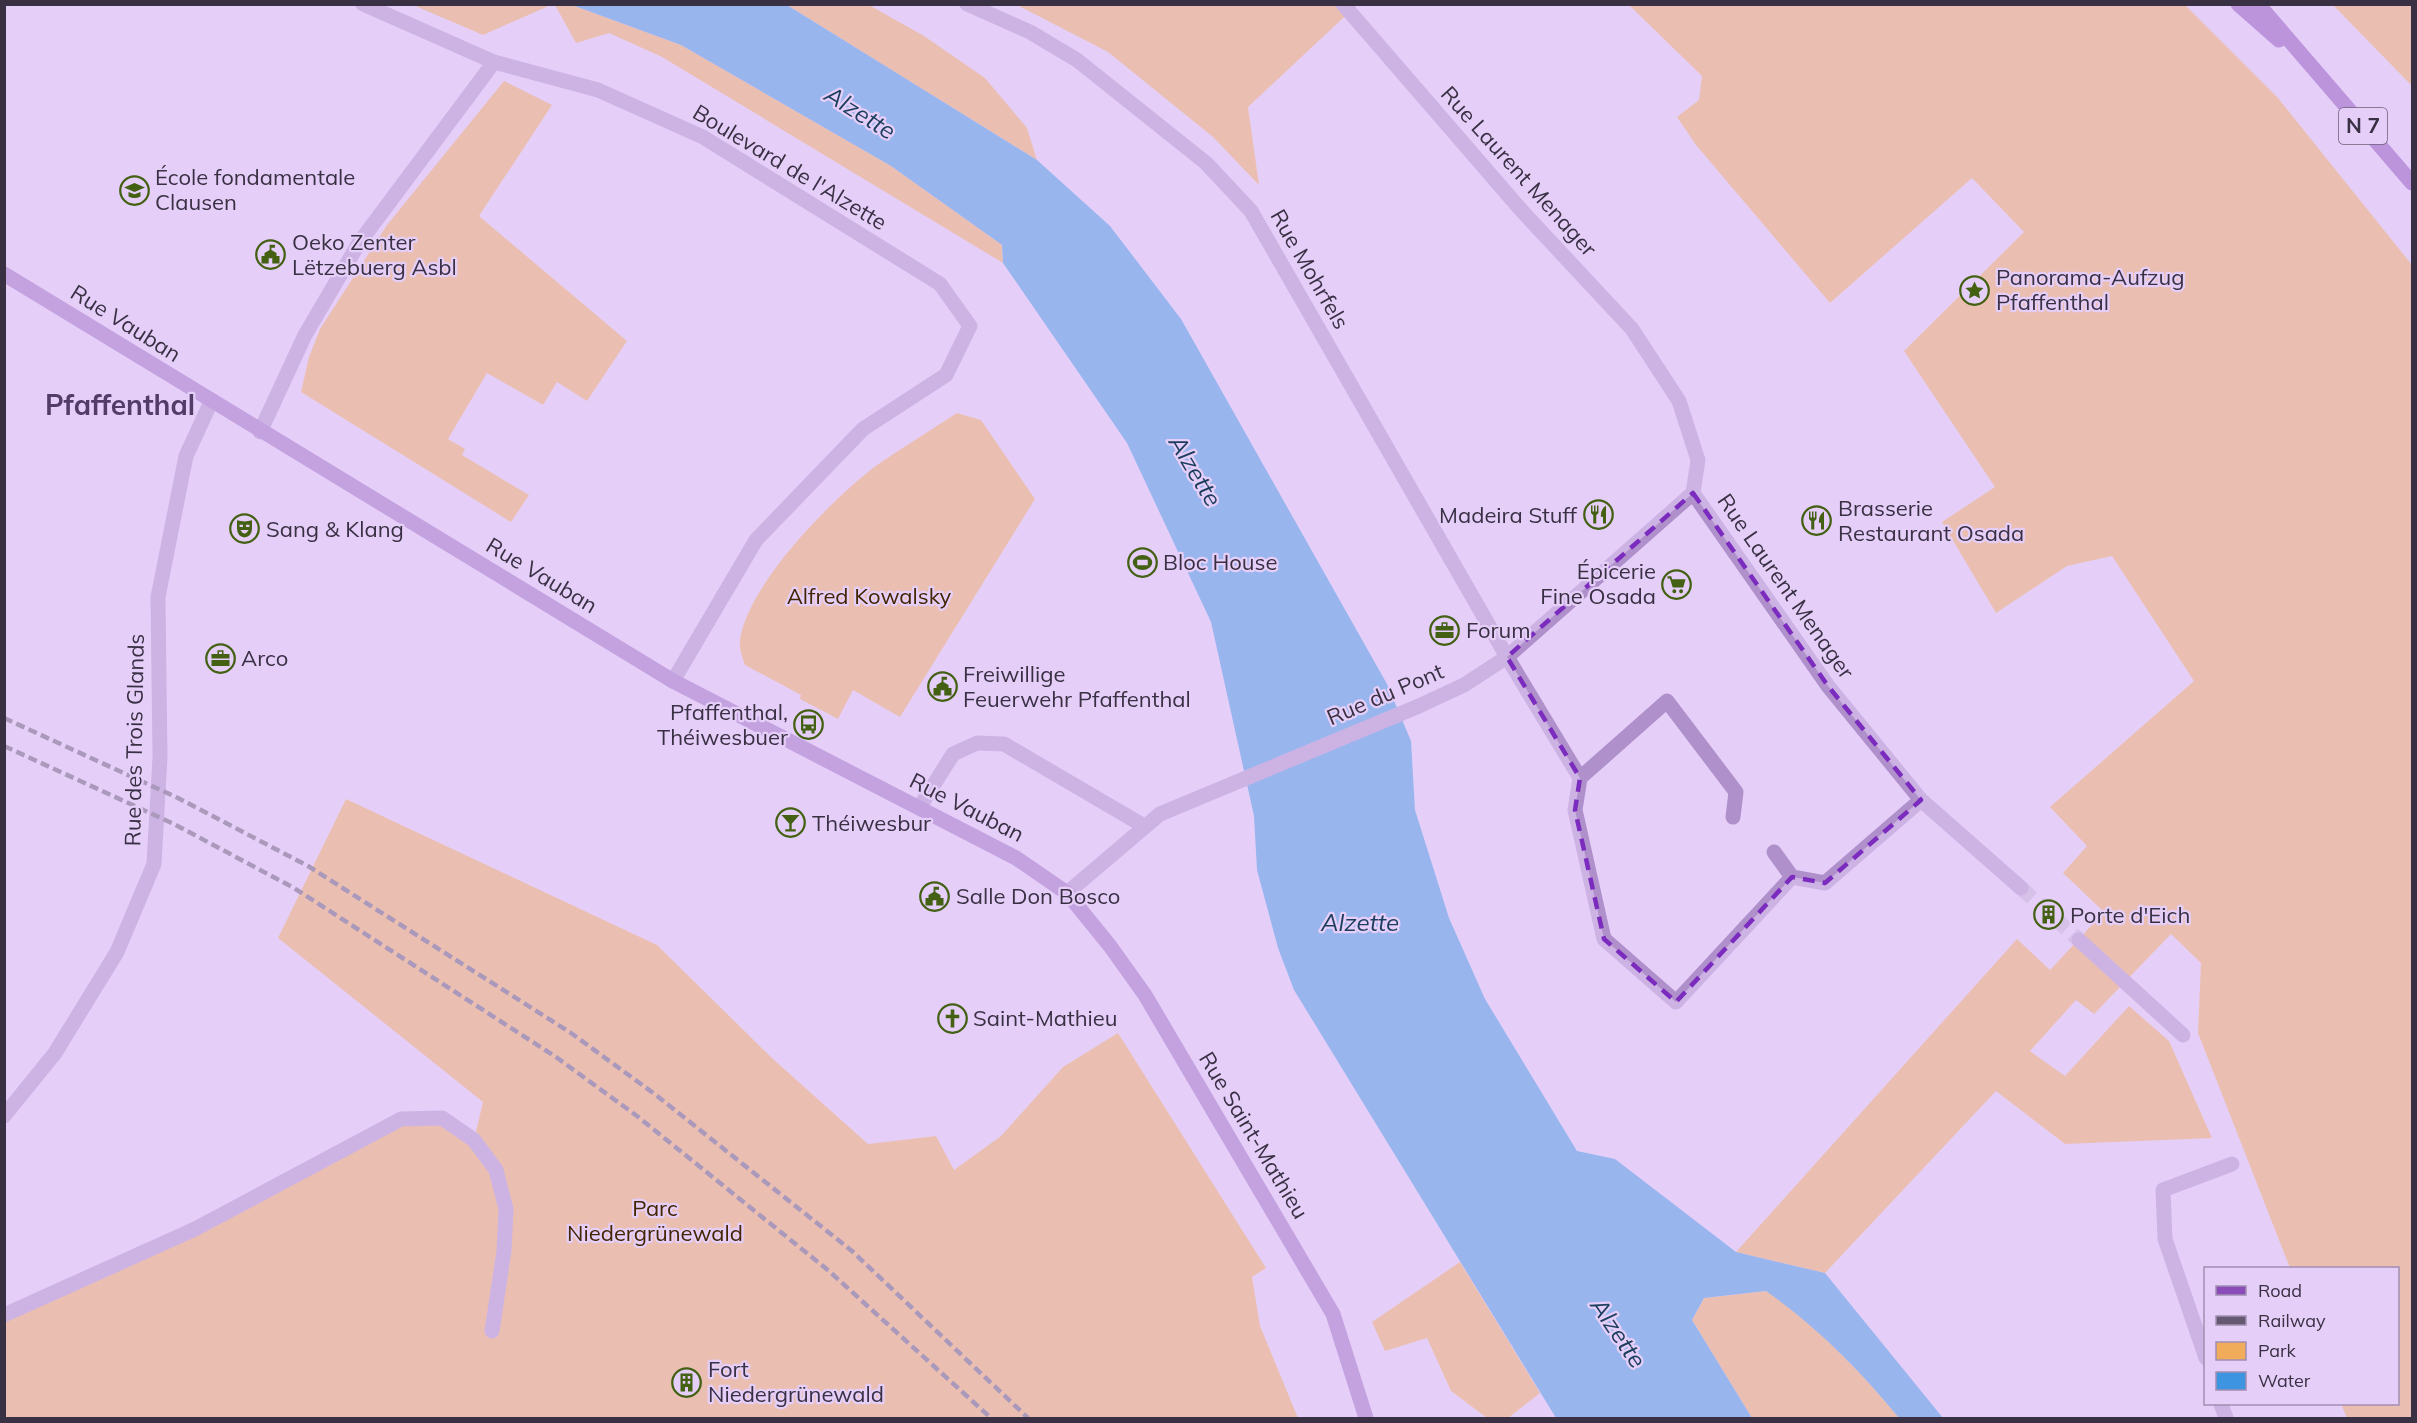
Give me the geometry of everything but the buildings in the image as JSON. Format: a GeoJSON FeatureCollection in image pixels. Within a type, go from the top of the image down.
{"type":"FeatureCollection","features":[{"type":"Feature","properties":{"kind":"main road","name":"N 7"},"geometry":{"type":"LineString","coordinates":[[2238,4],[2313,70]]}},
{"type":"Feature","properties":{"kind":"main road","name":"N 7"},"geometry":{"type":"LineString","coordinates":[[2258,4],[2412,183]]}},
{"type":"Feature","properties":{"kind":"main road","name":"Rue Vauban"},"geometry":{"type":"LineString","coordinates":[[4,274],[260,432],[673,681],[1016,858],[1067,893]]}},
{"type":"Feature","properties":{"kind":"main road","name":"Rue Saint-Mathieu"},"geometry":{"type":"LineString","coordinates":[[1067,893],[1110,946],[1145,995],[1333,1314],[1366,1419]]}},
{"type":"Feature","properties":{"kind":"street","name":"Boulevard de l'Alzette"},"geometry":{"type":"LineString","coordinates":[[363,4],[494,62],[598,90],[703,136],[940,284],[970,326],[946,375],[863,429],[756,540],[673,681]]}},
{"type":"Feature","properties":{"kind":"street","name":"Rue Mohrfels"},"geometry":{"type":"LineString","coordinates":[[967,4],[1030,32],[1077,60],[1206,163],[1251,211],[1507,657],[1580,778]]}},
{"type":"Feature","properties":{"kind":"street","name":"Rue Laurent Menager"},"geometry":{"type":"LineString","coordinates":[[1343,4],[1522,211],[1632,329],[1679,400],[1698,460],[1693,493],[1828,686],[1921,800],[2020,888]]}},
{"type":"Feature","properties":{"kind":"street"},"geometry":{"type":"LineString","coordinates":[[260,432],[305,335],[359,243],[494,62]]}},
{"type":"Feature","properties":{"kind":"street","name":"Rue des Trois Glands"},"geometry":{"type":"LineString","coordinates":[[4,1116],[55,1053],[117,952],[154,864],[160,757],[158,597],[186,456],[211,402]]}},
{"type":"Feature","properties":{"kind":"street","name":"Rue du Pont"},"geometry":{"type":"LineString","coordinates":[[1067,893],[1160,814],[1464,685],[1507,657],[1693,493]]}},
{"type":"Feature","properties":{"kind":"street"},"geometry":{"type":"LineString","coordinates":[[1733,817],[1736,792],[1667,701],[1580,778],[1575,810],[1604,939],[1676,1002],[1792,878]]}},
{"type":"Feature","properties":{"kind":"street"},"geometry":{"type":"LineString","coordinates":[[919,808],[953,754],[977,743],[1004,744],[1144,826]]}},
{"type":"Feature","properties":{"kind":"street"},"geometry":{"type":"LineString","coordinates":[[1774,852],[1792,878],[1825,883],[1921,800]]}},
{"type":"Feature","properties":{"kind":"street"},"geometry":{"type":"LineString","coordinates":[[2079,940],[2183,1035]]}},
{"type":"Feature","properties":{"kind":"street"},"geometry":{"type":"LineString","coordinates":[[4,1315],[195,1229],[401,1119],[442,1118],[474,1140],[496,1170],[506,1209],[504,1251],[492,1330]]}},
{"type":"Feature","properties":{"kind":"street"},"geometry":{"type":"LineString","coordinates":[[2204,1355],[2165,1239],[2163,1190],[2232,1164]]}},
{"type":"Feature","properties":{"kind":"highlighted area"},"geometry":{"type":"Polygon","coordinates":[[[1693,493],[1828,686],[1921,800],[1825,883],[1792,877],[1676,1002],[1604,939],[1575,810],[1580,778],[1507,657],[1693,493]]]}},
{"type":"Feature","properties":{"kind":"green space"},"geometry":{"type":"Polygon","coordinates":[[[550,4],[551,5],[483,35],[413,5],[550,4]]]}},
{"type":"Feature","properties":{"kind":"green space"},"geometry":{"type":"Polygon","coordinates":[[[555,5],[572,5],[681,45],[891,166],[1002,245],[1003,263],[662,57],[609,33],[576,43],[555,5]]]}},
{"type":"Feature","properties":{"kind":"green space"},"geometry":{"type":"Polygon","coordinates":[[[787,5],[869,5],[924,36],[985,78],[1027,128],[1037,160],[787,5]]]}},
{"type":"Feature","properties":{"kind":"green space"},"geometry":{"type":"Polygon","coordinates":[[[1017,5],[1357,5],[1248,107],[1259,185],[1213,137],[1108,52],[1017,5]]]}},
{"type":"Feature","properties":{"kind":"green space"},"geometry":{"type":"Polygon","coordinates":[[[1629,5],[2185,5],[2278,98],[2412,265],[2412,1418],[2347,1418],[2341,1405],[2399,1405],[2399,1267],[2290,1267],[2198,1033],[2201,963],[2171,934],[2094,1014],[2076,1000],[2030,1051],[2065,1076],[2129,1006],[2169,1041],[2212,1138],[2065,1144],[1996,1091],[1825,1273],[1736,1252],[2017,939],[2050,970],[2104,912],[2063,873],[2087,846],[2050,807],[2194,681],[2112,556],[2067,566],[1996,613],[1942,522],[1995,487],[1904,351],[2024,232],[1972,178],[1830,303],[1696,145],[1677,117],[1699,100],[1702,76],[1629,5]]]}},
{"type":"Feature","properties":{"kind":"green space"},"geometry":{"type":"Polygon","coordinates":[[[2333,5],[2412,5],[2412,86],[2333,5]]]}},
{"type":"Feature","properties":{"kind":"green space"},"geometry":{"type":"Polygon","coordinates":[[[504,81],[552,105],[479,216],[627,341],[587,401],[557,382],[543,405],[487,373],[448,439],[465,449],[462,455],[529,495],[511,522],[301,392],[309,357],[320,329],[387,225],[504,81]]]}},
{"type":"Feature","properties":{"kind":"green space","name":"Alfred Kowalsky"},"geometry":{"type":"Polygon","coordinates":[[[957,413],[981,420],[1035,499],[900,717],[853,690],[838,719],[800,699],[801,695],[745,665],[740,642],[749,612],[761,589],[797,541],[839,498],[877,465],[957,413]]]}},
{"type":"Feature","properties":{"kind":"green space","name":"Parc Niedergrünewald"},"geometry":{"type":"Polygon","coordinates":[[[346,799],[657,945],[773,1059],[868,1144],[936,1136],[954,1170],[1001,1136],[1063,1067],[1118,1033],[1266,1268],[1252,1277],[1260,1326],[1298,1418],[5,1418],[4,1315],[401,1119],[442,1118],[474,1140],[483,1102],[278,938],[346,799]]]}},
{"type":"Feature","properties":{"kind":"green space"},"geometry":{"type":"Polygon","coordinates":[[[1460,1262],[1540,1393],[1508,1418],[1487,1418],[1451,1391],[1427,1338],[1385,1351],[1372,1322],[1460,1262]]]}},
{"type":"Feature","properties":{"kind":"green space"},"geometry":{"type":"Polygon","coordinates":[[[1767,1291],[1837,1350],[1899,1418],[1752,1418],[1692,1320],[1704,1298],[1767,1291]]]}},
{"type":"Feature","properties":{"kind":"water","name":"Alzette"},"geometry":{"type":"Polygon","coordinates":[[[572,5],[787,5],[1037,160],[1110,226],[1181,319],[1387,684],[1411,741],[1415,810],[1449,918],[1485,999],[1577,1151],[1615,1159],[1736,1252],[1825,1273],[1943,1418],[1899,1418],[1837,1350],[1803,1319],[1766,1291],[1704,1298],[1692,1320],[1752,1418],[1556,1418],[1294,990],[1278,948],[1257,870],[1254,816],[1211,622],[1127,443],[1003,263],[1002,245],[891,166],[681,45],[572,5]]]}},
{"type":"Feature","properties":{"kind":"tunnel"},"geometry":{"type":"LineString","coordinates":[[2021,888],[2079,940]]}},
{"type":"Feature","properties":{"kind":"railway"},"geometry":{"type":"LineString","coordinates":[[4,718],[178,798],[308,866],[571,1033],[656,1095],[852,1251],[1028,1418]]}},
{"type":"Feature","properties":{"kind":"railway"},"geometry":{"type":"LineString","coordinates":[[4,746],[174,824],[294,888],[556,1057],[637,1116],[829,1271],[991,1418]]}},
{"type":"Feature","properties":{"kind":"place","name":"École fondamentale Clausen"},"geometry":{"type":"Point","coordinates":[134,190]}},
{"type":"Feature","properties":{"kind":"place","name":"Oeko Zenter Lëtzebuerg Asbl"},"geometry":{"type":"Point","coordinates":[271,255]}},
{"type":"Feature","properties":{"kind":"place","name":"Panorama-Aufzug Pfaffenthal"},"geometry":{"type":"Point","coordinates":[1975,290]}},
{"type":"Feature","properties":{"kind":"place","name":"Madeira Stuff"},"geometry":{"type":"Point","coordinates":[1598,515]}},
{"type":"Feature","properties":{"kind":"place","name":"Brasserie Restaurant Osada"},"geometry":{"type":"Point","coordinates":[1817,521]}},
{"type":"Feature","properties":{"kind":"place","name":"Sang & Klang"},"geometry":{"type":"Point","coordinates":[245,529]}},
{"type":"Feature","properties":{"kind":"place","name":"Bloc House"},"geometry":{"type":"Point","coordinates":[1142,562]}},
{"type":"Feature","properties":{"kind":"place","name":"Épicerie Fine Osada"},"geometry":{"type":"Point","coordinates":[1677,584]}},
{"type":"Feature","properties":{"kind":"place","name":"Forum"},"geometry":{"type":"Point","coordinates":[1445,630]}},
{"type":"Feature","properties":{"kind":"place","name":"Arco"},"geometry":{"type":"Point","coordinates":[220,658]}},
{"type":"Feature","properties":{"kind":"place","name":"Freiwillige Feuerwehr Pfaffenthal"},"geometry":{"type":"Point","coordinates":[942,687]}},
{"type":"Feature","properties":{"kind":"place","name":"Pfaffenthal, Théiwesbuer"},"geometry":{"type":"Point","coordinates":[809,725]}},
{"type":"Feature","properties":{"kind":"place","name":"Théiwesbur"},"geometry":{"type":"Point","coordinates":[791,823]}},
{"type":"Feature","properties":{"kind":"place","name":"Salle Don Bosco"},"geometry":{"type":"Point","coordinates":[935,896]}},
{"type":"Feature","properties":{"kind":"place","name":"Porte d'Eich"},"geometry":{"type":"Point","coordinates":[2049,915]}},
{"type":"Feature","properties":{"kind":"place","name":"Saint-Mathieu"},"geometry":{"type":"Point","coordinates":[952,1018]}},
{"type":"Feature","properties":{"kind":"place","name":"Fort Niedergrünewald"},"geometry":{"type":"Point","coordinates":[687,1382]}},
{"type":"Feature","properties":{"kind":"district","name":"Pfaffenthal"},"geometry":{"type":"Point","coordinates":[120,405]}}]}
